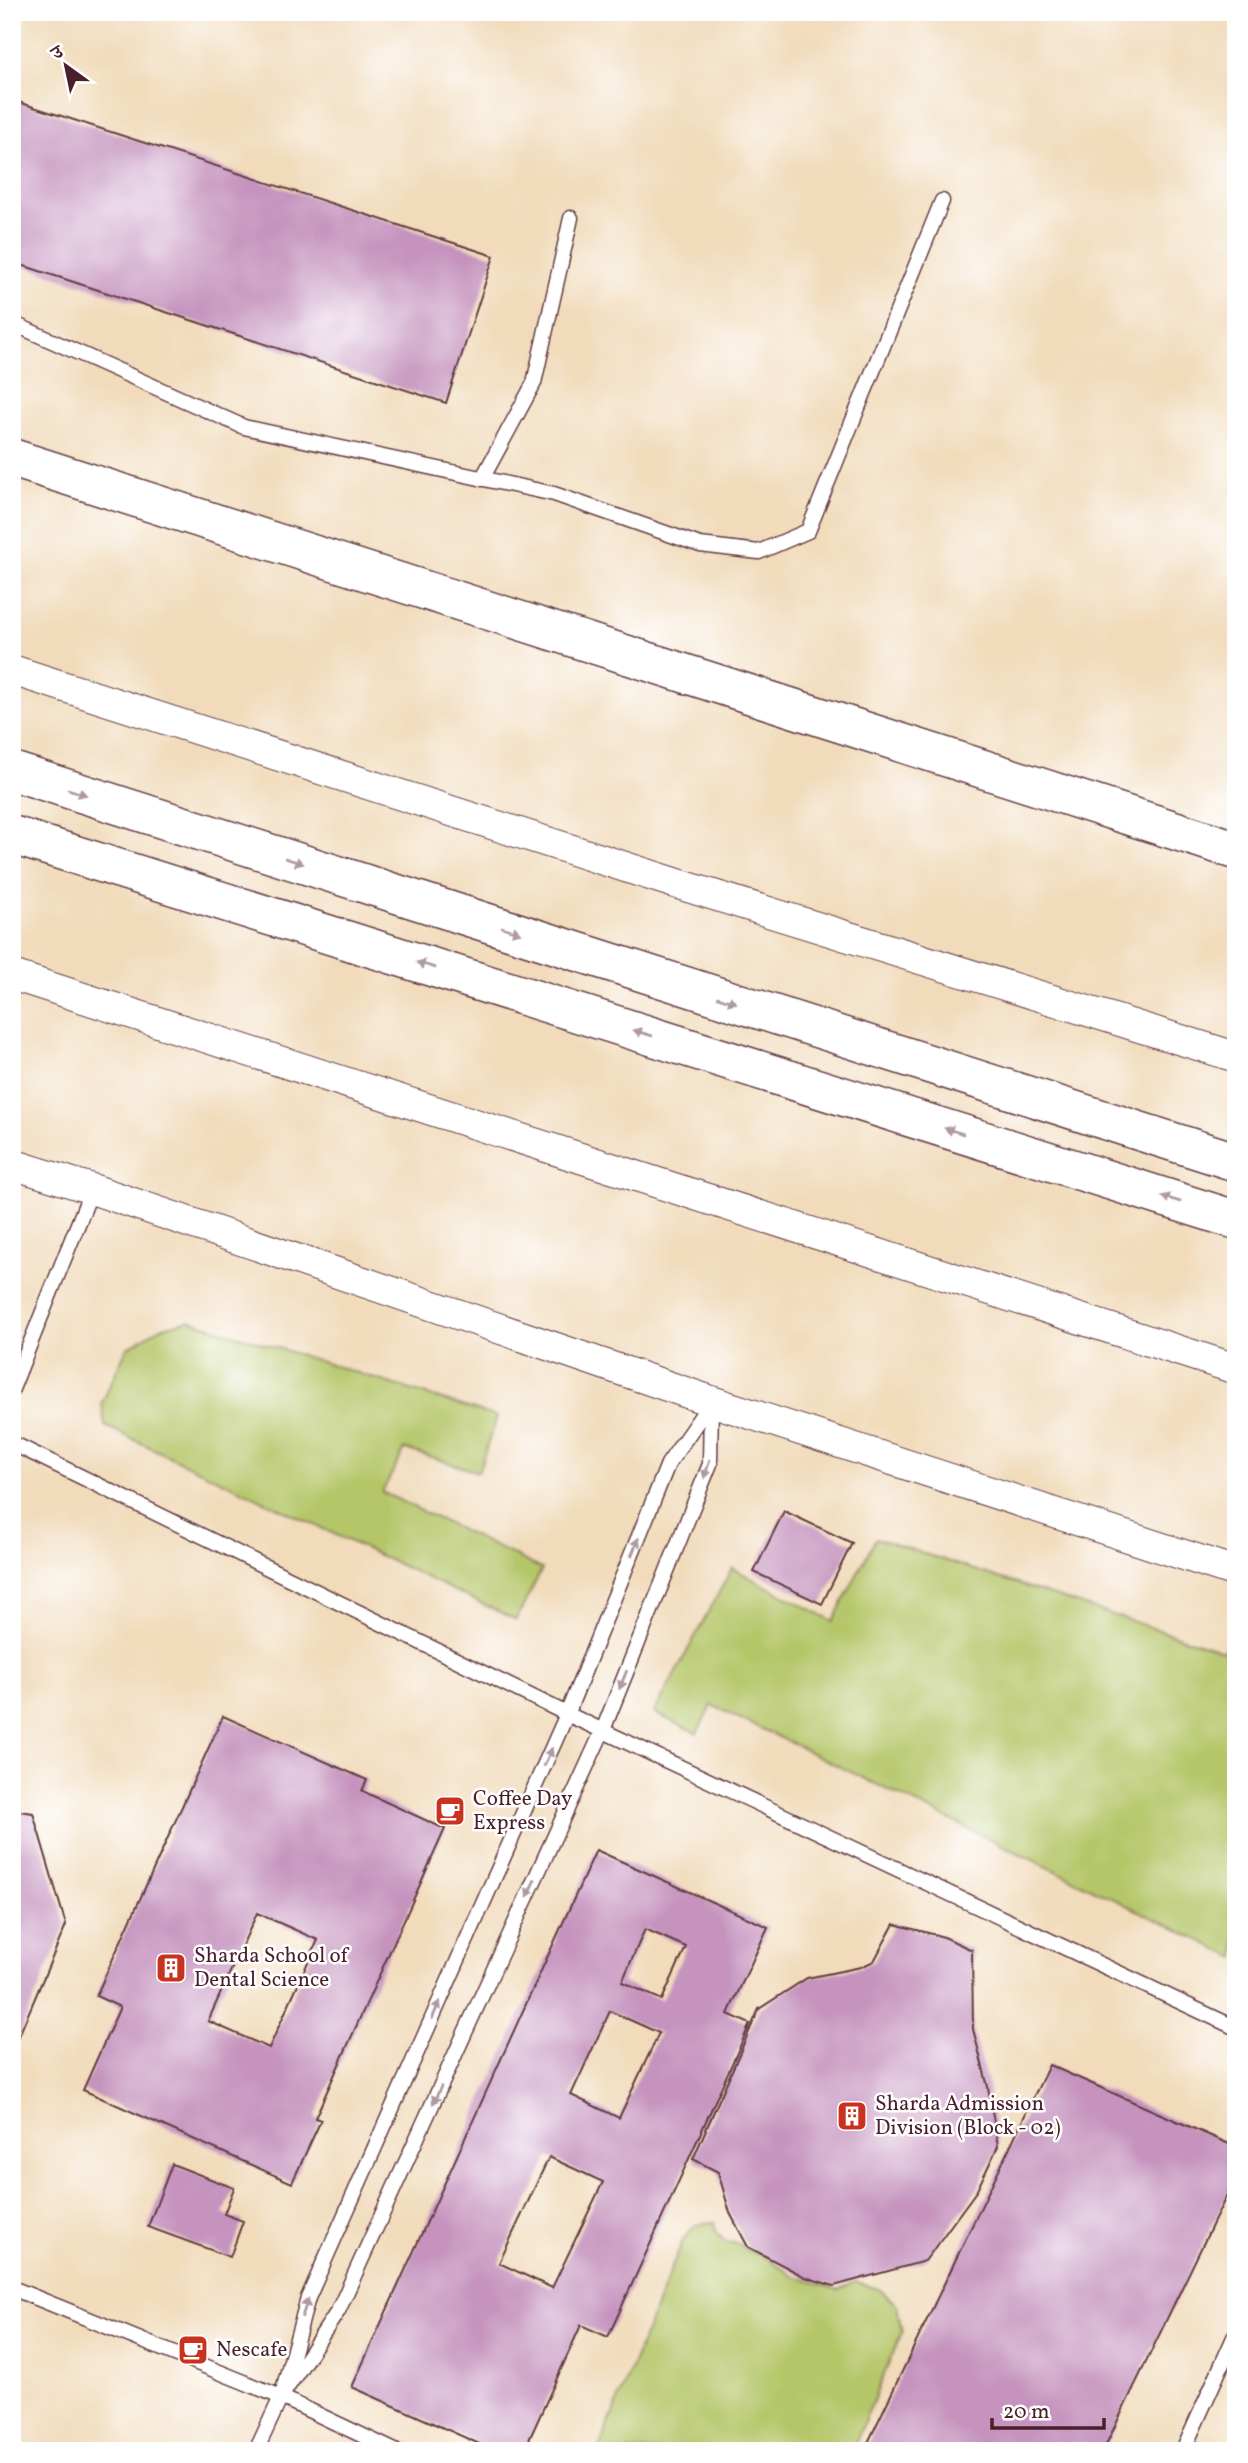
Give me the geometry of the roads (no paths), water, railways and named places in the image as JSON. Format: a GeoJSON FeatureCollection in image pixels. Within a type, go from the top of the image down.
{"type":"FeatureCollection","features":[{"type":"Feature","properties":{"kind":"street"},"geometry":{"type":"LineString","coordinates":[[12,458],[1236,850]]}},
{"type":"Feature","properties":{"kind":"street"},"geometry":{"type":"LineString","coordinates":[[12,670],[662,879],[1236,1057]]}},
{"type":"Feature","properties":{"kind":"street"},"geometry":{"type":"LineString","coordinates":[[12,771],[1236,1162]]}},
{"type":"Feature","properties":{"kind":"street"},"geometry":{"type":"LineString","coordinates":[[12,835],[1236,1220]]}},
{"type":"Feature","properties":{"kind":"street"},"geometry":{"type":"LineString","coordinates":[[12,975],[1236,1369]]}},
{"type":"Feature","properties":{"kind":"street"},"geometry":{"type":"LineString","coordinates":[[12,1164],[711,1401],[1236,1572]]}},
{"type":"Feature","properties":{"kind":"lane"},"geometry":{"type":"LineString","coordinates":[[12,323],[244,427],[554,494],[700,545],[759,552],[808,531],[942,201]]}},
{"type":"Feature","properties":{"kind":"lane"},"geometry":{"type":"LineString","coordinates":[[482,479],[534,383],[571,218]]}},
{"type":"Feature","properties":{"kind":"lane"},"geometry":{"type":"LineString","coordinates":[[12,1389],[92,1189]]}},
{"type":"Feature","properties":{"kind":"lane"},"geometry":{"type":"LineString","coordinates":[[281,2397],[308,2298],[568,1714],[668,1464],[711,1401]]}},
{"type":"Feature","properties":{"kind":"lane"},"geometry":{"type":"LineString","coordinates":[[256,2451],[281,2397],[338,2311],[603,1730],[710,1464],[711,1401]]}},
{"type":"Feature","properties":{"kind":"lane"},"geometry":{"type":"LineString","coordinates":[[12,1443],[568,1714],[1236,2028]]}},
{"type":"Feature","properties":{"kind":"lane"},"geometry":{"type":"LineString","coordinates":[[12,2288],[281,2397],[395,2451]]}},
{"type":"Feature","properties":{"kind":"lane"},"geometry":{"type":"LineString","coordinates":[[1183,2451],[1236,2333]]}},
{"type":"Feature","properties":{"kind":"place","name":"Coffee Day Express"},"geometry":{"type":"Point","coordinates":[450,1811]}},
{"type":"Feature","properties":{"kind":"place","name":"Sharda School of Dental Science"},"geometry":{"type":"Point","coordinates":[171,1968]}},
{"type":"Feature","properties":{"kind":"place","name":"Sharda Admission Division (Block - 02)"},"geometry":{"type":"Point","coordinates":[852,2116]}},
{"type":"Feature","properties":{"kind":"place","name":"Nescafe"},"geometry":{"type":"Point","coordinates":[193,2350]}}]}
